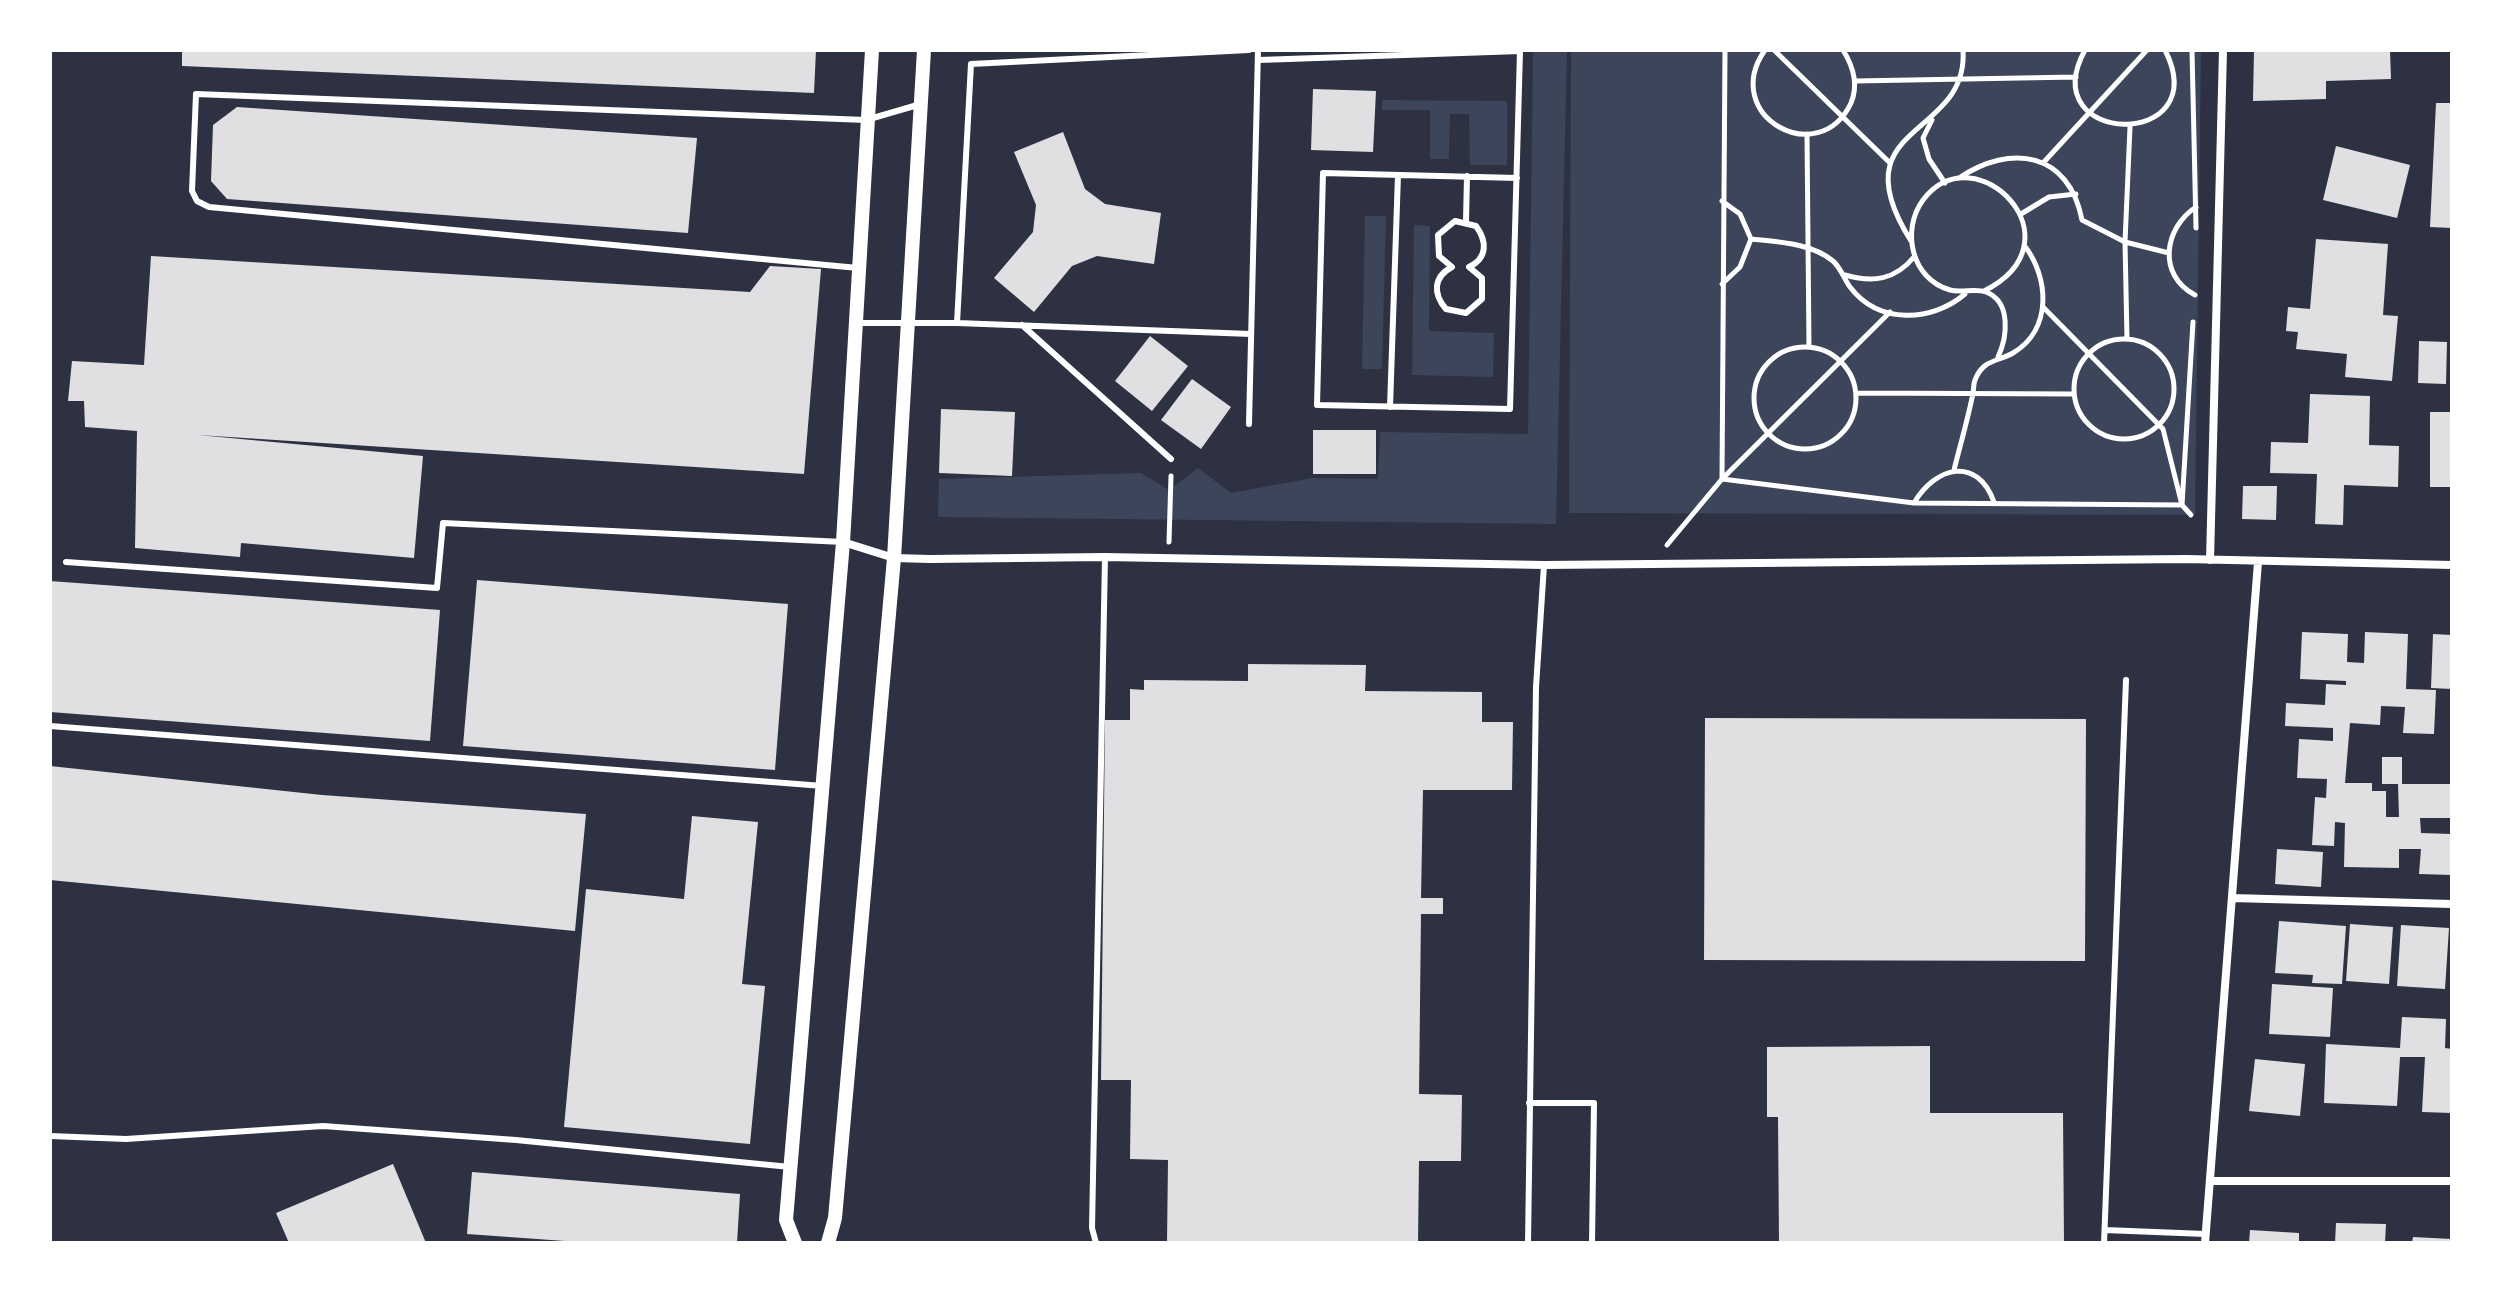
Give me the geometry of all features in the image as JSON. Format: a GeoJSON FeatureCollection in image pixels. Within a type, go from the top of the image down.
{"type":"FeatureCollection","features":[{"type":"Feature","properties":{"kind":"street"},"geometry":{"type":"LineString","coordinates":[[795,1243],[786,1220],[843,542],[872,50]]}},
{"type":"Feature","properties":{"kind":"street"},"geometry":{"type":"LineString","coordinates":[[828,1243],[835,1218],[894,558],[924,50]]}},
{"type":"Feature","properties":{"kind":"street"},"geometry":{"type":"LineString","coordinates":[[2210,560],[2223,50]]}},
{"type":"Feature","properties":{"kind":"street"},"geometry":{"type":"LineString","coordinates":[[843,542],[894,558],[1105,557],[1544,565],[1653,561],[2210,560],[2452,565]]}},
{"type":"Feature","properties":{"kind":"street"},"geometry":{"type":"LineString","coordinates":[[2205,1238],[2258,562]]}},
{"type":"Feature","properties":{"kind":"street"},"geometry":{"type":"LineString","coordinates":[[2232,898],[2452,904]]}},
{"type":"Feature","properties":{"kind":"street"},"geometry":{"type":"LineString","coordinates":[[2211,1181],[2452,1181]]}},
{"type":"Feature","properties":{"kind":"lane"},"geometry":{"type":"LineString","coordinates":[[957,323],[971,64],[1249,50]]}},
{"type":"Feature","properties":{"kind":"lane"},"geometry":{"type":"LineString","coordinates":[[1249,424],[1258,50]]}},
{"type":"Feature","properties":{"kind":"lane"},"geometry":{"type":"LineString","coordinates":[[1259,60],[1520,51],[1517,178],[1510,409],[1317,405],[1323,173],[1517,178]]}},
{"type":"Feature","properties":{"kind":"lane"},"geometry":{"type":"LineString","coordinates":[[861,268],[209,207],[197,201],[192,191],[196,94],[866,120],[921,104]]}},
{"type":"Feature","properties":{"kind":"lane"},"geometry":{"type":"LineString","coordinates":[[1390,407],[1398,175]]}},
{"type":"Feature","properties":{"kind":"lane"},"geometry":{"type":"LineString","coordinates":[[1466,221],[1467,176]]}},
{"type":"Feature","properties":{"kind":"lane"},"geometry":{"type":"LineString","coordinates":[[1452,267],[1438,279],[1436,290],[1439,300],[1455,313],[1466,313],[1482,299],[1482,278],[1469,267],[1452,267],[1439,256],[1438,235],[1455,221],[1466,221],[1476,226],[1485,244],[1483,255],[1469,267]]}},
{"type":"Feature","properties":{"kind":"lane"},"geometry":{"type":"LineString","coordinates":[[857,323],[957,323],[1251,334]]}},
{"type":"Feature","properties":{"kind":"lane"},"geometry":{"type":"LineString","coordinates":[[1022,325],[1171,459]]}},
{"type":"Feature","properties":{"kind":"lane"},"geometry":{"type":"LineString","coordinates":[[66,562],[437,588],[443,523],[843,542]]}},
{"type":"Feature","properties":{"kind":"lane"},"geometry":{"type":"LineString","coordinates":[[1096,1243],[1092,1228],[1105,557]]}},
{"type":"Feature","properties":{"kind":"lane"},"geometry":{"type":"LineString","coordinates":[[1528,1243],[1536,687],[1544,565]]}},
{"type":"Feature","properties":{"kind":"lane"},"geometry":{"type":"LineString","coordinates":[[2104,1243],[2126,680]]}},
{"type":"Feature","properties":{"kind":"lane"},"geometry":{"type":"LineString","coordinates":[[50,726],[823,786]]}},
{"type":"Feature","properties":{"kind":"lane"},"geometry":{"type":"LineString","coordinates":[[1529,1103],[1594,1103],[1592,1243]]}},
{"type":"Feature","properties":{"kind":"lane"},"geometry":{"type":"LineString","coordinates":[[50,1136],[126,1139],[323,1126],[516,1140],[790,1167]]}},
{"type":"Feature","properties":{"kind":"lane"},"geometry":{"type":"LineString","coordinates":[[2105,1230],[2205,1238]]}},
{"type":"Feature","properties":{"kind":"path"},"geometry":{"type":"LineString","coordinates":[[1722,479],[1725,50]]}},
{"type":"Feature","properties":{"kind":"path"},"geometry":{"type":"LineString","coordinates":[[1765,50],[1755,67],[1753,84],[1756,101],[1775,126],[1790,133],[1807,134],[1822,131],[1842,117],[1854,97],[1855,81],[1851,63],[1843,50]]}},
{"type":"Feature","properties":{"kind":"path"},"geometry":{"type":"LineString","coordinates":[[1774,50],[1890,163]]}},
{"type":"Feature","properties":{"kind":"path"},"geometry":{"type":"LineString","coordinates":[[1945,183],[1929,159],[1923,138],[1932,119],[1953,91],[1963,50]]}},
{"type":"Feature","properties":{"kind":"path"},"geometry":{"type":"LineString","coordinates":[[2085,50],[2076,77],[2080,100],[2089,112],[2104,123],[2130,127],[2152,119],[2171,95],[2172,64],[2165,50]]}},
{"type":"Feature","properties":{"kind":"path"},"geometry":{"type":"LineString","coordinates":[[2043,163],[2147,50]]}},
{"type":"Feature","properties":{"kind":"path"},"geometry":{"type":"LineString","coordinates":[[2192,50],[2196,236]]}},
{"type":"Feature","properties":{"kind":"path"},"geometry":{"type":"LineString","coordinates":[[1855,81],[2076,77]]}},
{"type":"Feature","properties":{"kind":"path"},"geometry":{"type":"LineString","coordinates":[[1932,119],[1916,127],[1903,139],[1890,163],[1888,187],[1892,206],[1912,242],[1915,256],[1931,280],[1947,290],[1966,293],[1984,291],[2014,270],[2024,244],[2021,214],[2011,198],[1996,186],[1977,179],[1958,179]]}},
{"type":"Feature","properties":{"kind":"path"},"geometry":{"type":"LineString","coordinates":[[2127,339],[2125,242],[2130,127]]}},
{"type":"Feature","properties":{"kind":"path"},"geometry":{"type":"LineString","coordinates":[[1807,134],[1809,347]]}},
{"type":"Feature","properties":{"kind":"path"},"geometry":{"type":"LineString","coordinates":[[1912,242],[1915,214],[1925,198],[1979,165],[1999,159],[2043,163],[2067,179],[2077,194],[2082,220],[2125,242],[2169,253]]}},
{"type":"Feature","properties":{"kind":"path"},"geometry":{"type":"LineString","coordinates":[[2021,214],[2049,197],[2077,194]]}},
{"type":"Feature","properties":{"kind":"path"},"geometry":{"type":"LineString","coordinates":[[1722,201],[1740,214],[1751,239],[1740,267],[1722,284]]}},
{"type":"Feature","properties":{"kind":"path"},"geometry":{"type":"LineString","coordinates":[[2195,295],[2184,289],[2176,279],[2169,253],[2175,226],[2196,207]]}},
{"type":"Feature","properties":{"kind":"path"},"geometry":{"type":"LineString","coordinates":[[1751,239],[1808,249],[1834,262],[1864,299],[1890,312],[1924,316],[1951,305],[1966,293]]}},
{"type":"Feature","properties":{"kind":"path"},"geometry":{"type":"LineString","coordinates":[[1954,470],[1975,380],[1987,362],[2012,354],[2026,341],[2037,326],[2043,307],[2043,279],[2037,260],[2024,244]]}},
{"type":"Feature","properties":{"kind":"path"},"geometry":{"type":"LineString","coordinates":[[1844,275],[1865,281],[1880,280],[1895,274],[1915,256]]}},
{"type":"Feature","properties":{"kind":"path"},"geometry":{"type":"LineString","coordinates":[[2182,505],[2195,280]]}},
{"type":"Feature","properties":{"kind":"path"},"geometry":{"type":"LineString","coordinates":[[1984,291],[1994,298],[2004,316],[2006,340],[1998,357]]}},
{"type":"Feature","properties":{"kind":"path"},"geometry":{"type":"LineString","coordinates":[[2043,307],[2163,429],[2182,505],[2211,536]]}},
{"type":"Feature","properties":{"kind":"path"},"geometry":{"type":"LineString","coordinates":[[1653,561],[1722,479],[1890,312]]}},
{"type":"Feature","properties":{"kind":"path"},"geometry":{"type":"LineString","coordinates":[[2127,339],[2156,351],[2173,377],[2170,408],[2159,425],[2136,438],[2103,435],[2089,425],[2074,394],[2076,377],[2089,355],[2110,341],[2127,339]]}},
{"type":"Feature","properties":{"kind":"path"},"geometry":{"type":"LineString","coordinates":[[1809,347],[1830,353],[1841,361],[1852,377],[1856,393],[1849,425],[1838,438],[1806,450],[1789,447],[1768,433],[1755,410],[1754,393],[1768,361],[1782,352],[1809,347]]}},
{"type":"Feature","properties":{"kind":"path"},"geometry":{"type":"LineString","coordinates":[[1856,393],[2074,394]]}},
{"type":"Feature","properties":{"kind":"path"},"geometry":{"type":"LineString","coordinates":[[1168,559],[1171,459]]}},
{"type":"Feature","properties":{"kind":"path"},"geometry":{"type":"LineString","coordinates":[[1914,503],[1930,480],[1954,470],[1970,475],[1982,484],[1994,502]]}},
{"type":"Feature","properties":{"kind":"path"},"geometry":{"type":"LineString","coordinates":[[1722,479],[1914,503],[2182,505]]}},
{"type":"Feature","properties":{"kind":"shaded area"},"geometry":{"type":"Polygon","coordinates":[[[1533,50],[1567,50],[1556,524],[938,517],[939,479],[1141,473],[1169,490],[1198,468],[1231,493],[1312,478],[1378,479],[1380,432],[1528,434],[1533,50]]]}},
{"type":"Feature","properties":{"kind":"shaded area"},"geometry":{"type":"Polygon","coordinates":[[[1571,50],[2201,50],[2195,515],[1569,513],[1571,50]]]}},
{"type":"Feature","properties":{"kind":"shaded area"},"geometry":{"type":"Polygon","coordinates":[[[1382,100],[1507,101],[1507,165],[1470,165],[1469,114],[1450,114],[1449,159],[1430,159],[1430,110],[1382,110],[1382,100]]]}},
{"type":"Feature","properties":{"kind":"shaded area"},"geometry":{"type":"Polygon","coordinates":[[[1365,216],[1386,216],[1382,369],[1362,369],[1365,216]]]}},
{"type":"Feature","properties":{"kind":"shaded area"},"geometry":{"type":"Polygon","coordinates":[[[1414,225],[1430,226],[1429,331],[1494,333],[1493,377],[1412,375],[1414,225]]]}},
{"type":"Feature","properties":{"kind":"building"},"geometry":{"type":"Polygon","coordinates":[[[182,50],[816,50],[814,93],[182,66],[182,50]]]}},
{"type":"Feature","properties":{"kind":"building"},"geometry":{"type":"Polygon","coordinates":[[[2254,50],[2390,50],[2391,79],[2326,81],[2326,99],[2253,101],[2254,50]]]}},
{"type":"Feature","properties":{"kind":"building"},"geometry":{"type":"Polygon","coordinates":[[[1313,89],[1376,91],[1373,152],[1311,150],[1313,89]]]}},
{"type":"Feature","properties":{"kind":"building"},"geometry":{"type":"Polygon","coordinates":[[[2436,103],[2452,103],[2452,228],[2430,227],[2436,103]]]}},
{"type":"Feature","properties":{"kind":"building"},"geometry":{"type":"Polygon","coordinates":[[[237,107],[697,138],[688,233],[227,199],[211,181],[213,125],[237,107]]]}},
{"type":"Feature","properties":{"kind":"building"},"geometry":{"type":"Polygon","coordinates":[[[1063,132],[1085,189],[1105,204],[1161,213],[1154,264],[1097,256],[1072,266],[1034,312],[994,278],[1033,232],[1036,205],[1014,152],[1063,132]]]}},
{"type":"Feature","properties":{"kind":"building"},"geometry":{"type":"Polygon","coordinates":[[[2336,146],[2410,165],[2397,218],[2323,200],[2336,146]]]}},
{"type":"Feature","properties":{"kind":"building"},"geometry":{"type":"Polygon","coordinates":[[[2316,239],[2388,244],[2383,315],[2398,316],[2392,381],[2345,377],[2347,354],[2296,349],[2298,332],[2286,331],[2288,307],[2310,309],[2316,239]]]}},
{"type":"Feature","properties":{"kind":"building"},"geometry":{"type":"Polygon","coordinates":[[[151,256],[750,292],[770,266],[821,269],[804,474],[198,435],[423,456],[414,558],[241,543],[240,557],[135,548],[137,431],[85,427],[84,401],[68,401],[72,361],[144,365],[151,256]]]}},
{"type":"Feature","properties":{"kind":"building"},"geometry":{"type":"Polygon","coordinates":[[[1150,336],[1188,366],[1152,411],[1115,381],[1150,336]]]}},
{"type":"Feature","properties":{"kind":"building"},"geometry":{"type":"Polygon","coordinates":[[[2419,341],[2447,342],[2446,384],[2418,383],[2419,341]]]}},
{"type":"Feature","properties":{"kind":"building"},"geometry":{"type":"Polygon","coordinates":[[[1192,379],[1231,407],[1201,449],[1161,420],[1192,379]]]}},
{"type":"Feature","properties":{"kind":"building"},"geometry":{"type":"Polygon","coordinates":[[[2310,394],[2370,396],[2369,445],[2399,446],[2398,487],[2344,485],[2343,525],[2315,524],[2317,474],[2270,473],[2271,442],[2308,443],[2310,394]]]}},
{"type":"Feature","properties":{"kind":"building"},"geometry":{"type":"Polygon","coordinates":[[[941,409],[1015,412],[1012,476],[939,473],[941,409]]]}},
{"type":"Feature","properties":{"kind":"building"},"geometry":{"type":"Polygon","coordinates":[[[2430,412],[2452,412],[2452,487],[2430,487],[2430,412]]]}},
{"type":"Feature","properties":{"kind":"building"},"geometry":{"type":"Polygon","coordinates":[[[1313,430],[1376,430],[1376,474],[1313,474],[1313,430]]]}},
{"type":"Feature","properties":{"kind":"building"},"geometry":{"type":"Polygon","coordinates":[[[2243,486],[2277,486],[2276,520],[2242,519],[2243,486]]]}},
{"type":"Feature","properties":{"kind":"building"},"geometry":{"type":"Polygon","coordinates":[[[477,580],[788,604],[775,770],[463,746],[477,580]]]}},
{"type":"Feature","properties":{"kind":"building"},"geometry":{"type":"Polygon","coordinates":[[[50,581],[440,610],[430,741],[50,712],[50,581]]]}},
{"type":"Feature","properties":{"kind":"building"},"geometry":{"type":"Polygon","coordinates":[[[2302,632],[2348,634],[2347,662],[2364,663],[2365,632],[2408,634],[2406,689],[2436,690],[2434,734],[2403,733],[2405,707],[2381,706],[2380,725],[2350,723],[2345,783],[2372,783],[2372,791],[2386,791],[2386,817],[2399,817],[2398,784],[2382,784],[2382,757],[2402,757],[2402,784],[2452,784],[2452,818],[2420,818],[2421,833],[2452,834],[2452,875],[2419,874],[2421,849],[2399,849],[2399,868],[2344,867],[2345,823],[2335,822],[2334,846],[2312,845],[2315,797],[2326,798],[2327,779],[2297,778],[2299,739],[2333,741],[2333,728],[2285,726],[2286,703],[2325,705],[2326,684],[2346,685],[2346,681],[2300,679],[2302,632]]]}},
{"type":"Feature","properties":{"kind":"building"},"geometry":{"type":"Polygon","coordinates":[[[2433,634],[2452,635],[2452,689],[2431,688],[2433,634]]]}},
{"type":"Feature","properties":{"kind":"building"},"geometry":{"type":"Polygon","coordinates":[[[1248,664],[1366,665],[1365,691],[1482,692],[1482,722],[1513,722],[1512,790],[1423,790],[1421,898],[1443,898],[1443,914],[1421,914],[1419,1094],[1462,1095],[1461,1161],[1419,1161],[1418,1243],[1167,1243],[1168,1160],[1130,1159],[1131,1080],[1101,1080],[1105,720],[1130,720],[1130,689],[1144,690],[1144,680],[1248,681],[1248,664]]]}},
{"type":"Feature","properties":{"kind":"building"},"geometry":{"type":"Polygon","coordinates":[[[1705,718],[2086,719],[2085,961],[1704,960],[1705,718]]]}},
{"type":"Feature","properties":{"kind":"building"},"geometry":{"type":"Polygon","coordinates":[[[50,766],[322,795],[586,814],[575,931],[50,880],[50,766]]]}},
{"type":"Feature","properties":{"kind":"building"},"geometry":{"type":"Polygon","coordinates":[[[692,816],[758,822],[742,984],[765,986],[750,1144],[564,1127],[586,889],[684,899],[692,816]]]}},
{"type":"Feature","properties":{"kind":"building"},"geometry":{"type":"Polygon","coordinates":[[[2277,849],[2323,852],[2321,887],[2275,884],[2277,849]]]}},
{"type":"Feature","properties":{"kind":"building"},"geometry":{"type":"Polygon","coordinates":[[[2279,921],[2346,926],[2342,984],[2312,983],[2313,975],[2275,973],[2279,921]]]}},
{"type":"Feature","properties":{"kind":"building"},"geometry":{"type":"Polygon","coordinates":[[[2350,924],[2393,927],[2389,984],[2346,981],[2350,924]]]}},
{"type":"Feature","properties":{"kind":"building"},"geometry":{"type":"Polygon","coordinates":[[[2401,925],[2449,928],[2445,989],[2397,986],[2401,925]]]}},
{"type":"Feature","properties":{"kind":"building"},"geometry":{"type":"Polygon","coordinates":[[[2272,984],[2333,988],[2330,1037],[2269,1034],[2272,984]]]}},
{"type":"Feature","properties":{"kind":"building"},"geometry":{"type":"Polygon","coordinates":[[[2402,1017],[2446,1019],[2445,1048],[2452,1049],[2452,1113],[2422,1112],[2425,1057],[2400,1057],[2397,1106],[2324,1103],[2326,1044],[2400,1048],[2402,1017]]]}},
{"type":"Feature","properties":{"kind":"building"},"geometry":{"type":"Polygon","coordinates":[[[1930,1046],[1930,1113],[2063,1113],[2064,1243],[1779,1243],[1778,1117],[1767,1117],[1767,1047],[1930,1046]]]}},
{"type":"Feature","properties":{"kind":"building"},"geometry":{"type":"Polygon","coordinates":[[[2255,1059],[2305,1064],[2300,1116],[2249,1111],[2255,1059]]]}},
{"type":"Feature","properties":{"kind":"building"},"geometry":{"type":"Polygon","coordinates":[[[393,1164],[426,1243],[289,1243],[276,1213],[393,1164]]]}},
{"type":"Feature","properties":{"kind":"building"},"geometry":{"type":"Polygon","coordinates":[[[472,1172],[740,1194],[737,1243],[593,1243],[467,1234],[472,1172]]]}},
{"type":"Feature","properties":{"kind":"building"},"geometry":{"type":"Polygon","coordinates":[[[2336,1223],[2386,1224],[2385,1243],[2335,1243],[2336,1223]]]}},
{"type":"Feature","properties":{"kind":"building"},"geometry":{"type":"Polygon","coordinates":[[[2250,1230],[2299,1233],[2299,1243],[2249,1243],[2250,1230]]]}},
{"type":"Feature","properties":{"kind":"building"},"geometry":{"type":"Polygon","coordinates":[[[2413,1237],[2452,1239],[2452,1243],[2412,1243],[2413,1237]]]}}]}
